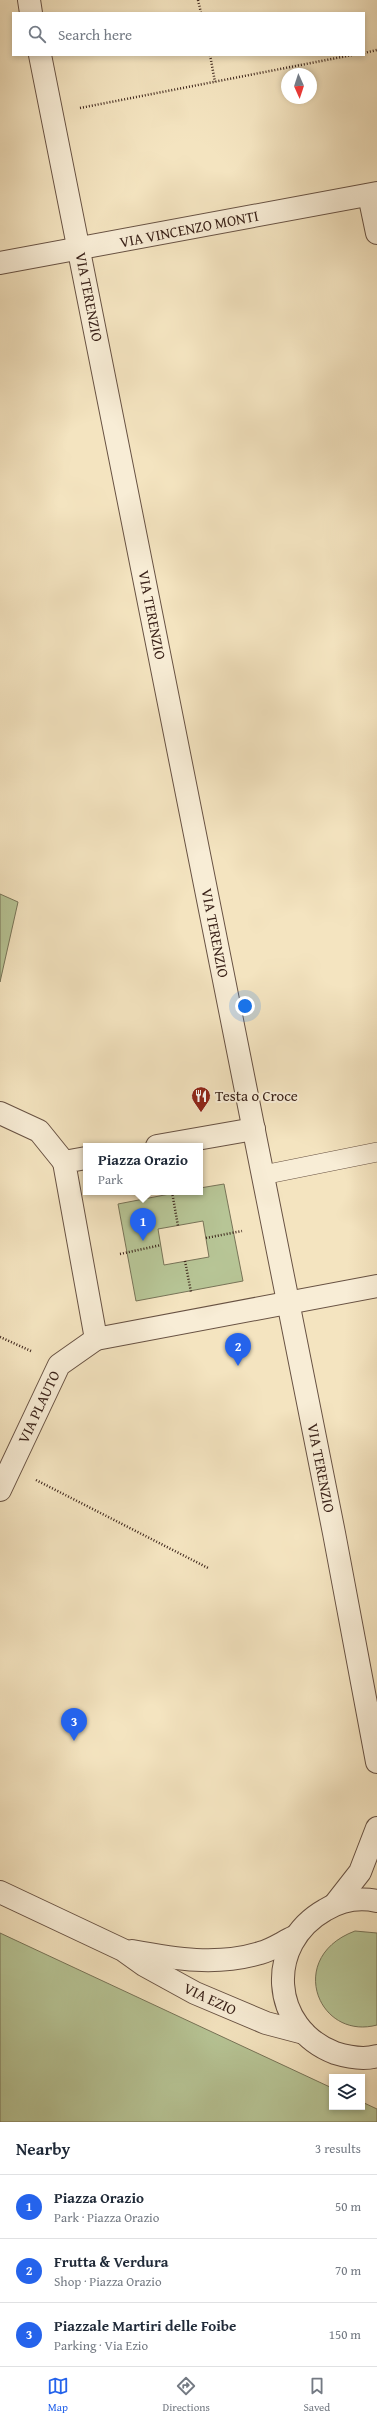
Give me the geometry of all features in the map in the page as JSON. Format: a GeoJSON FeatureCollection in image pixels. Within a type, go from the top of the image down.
{"type":"FeatureCollection","features":[{"type":"Feature","properties":{"kind":"street"},"geometry":{"type":"LineString","coordinates":[[29,0],[31,12]]}},
{"type":"Feature","properties":{"kind":"street","name":"VIA TERENZIO"},"geometry":{"type":"LineString","coordinates":[[40,56],[289,1304],[377,1762]]}},
{"type":"Feature","properties":{"kind":"street"},"geometry":{"type":"LineString","coordinates":[[373,194],[377,233]]}},
{"type":"Feature","properties":{"kind":"street","name":"VIA VINCENZO MONTI"},"geometry":{"type":"LineString","coordinates":[[0,263],[80,250],[373,194]]}},
{"type":"Feature","properties":{"kind":"street"},"geometry":{"type":"LineString","coordinates":[[0,1113],[39,1131],[64,1162],[96,1339],[289,1304],[377,1286]]}},
{"type":"Feature","properties":{"kind":"street"},"geometry":{"type":"LineString","coordinates":[[174,1143],[254,1129]]}},
{"type":"Feature","properties":{"kind":"street"},"geometry":{"type":"LineString","coordinates":[[64,1162],[83,1159]]}},
{"type":"Feature","properties":{"kind":"street","name":"VIA PLAUTO"},"geometry":{"type":"LineString","coordinates":[[0,1490],[59,1365],[96,1339]]}},
{"type":"Feature","properties":{"kind":"street"},"geometry":{"type":"LineString","coordinates":[[335,1904],[360,1872],[377,1828]]}},
{"type":"Feature","properties":{"kind":"street","name":"VIA EZIO"},"geometry":{"type":"LineString","coordinates":[[0,1892],[123,1950],[144,1965],[195,1993],[266,2023],[304,2034]]}},
{"type":"Feature","properties":{"kind":"street"},"geometry":{"type":"LineString","coordinates":[[377,1902],[354,1900],[335,1904],[312,1918],[294,1937],[285,1957],[282,1977],[284,1991],[292,2017],[304,2034],[323,2048],[345,2056],[377,2073]]}},
{"type":"Feature","properties":{"kind":"street","name":"VIA EZIO"},"geometry":{"type":"LineString","coordinates":[[123,1950],[171,1958],[214,1961],[261,1953],[294,1937]]}},
{"type":"Feature","properties":{"kind":"street"},"geometry":{"type":"LineString","coordinates":[[345,2056],[370,2058],[377,2056]]}},
{"type":"Feature","properties":{"kind":"lane"},"geometry":{"type":"LineString","coordinates":[[263,1175],[377,1152]]}},
{"type":"Feature","properties":{"kind":"path"},"geometry":{"type":"LineString","coordinates":[[198,0],[201,12]]}},
{"type":"Feature","properties":{"kind":"path"},"geometry":{"type":"LineString","coordinates":[[365,53],[377,50]]}},
{"type":"Feature","properties":{"kind":"path"},"geometry":{"type":"LineString","coordinates":[[210,56],[215,82]]}},
{"type":"Feature","properties":{"kind":"path"},"geometry":{"type":"LineString","coordinates":[[52,114],[347,56]]}},
{"type":"Feature","properties":{"kind":"path"},"geometry":{"type":"LineString","coordinates":[[173,1195],[178,1226]]}},
{"type":"Feature","properties":{"kind":"path"},"geometry":{"type":"LineString","coordinates":[[206,1238],[242,1231]]}},
{"type":"Feature","properties":{"kind":"path"},"geometry":{"type":"LineString","coordinates":[[120,1254],[160,1245]]}},
{"type":"Feature","properties":{"kind":"path"},"geometry":{"type":"LineString","coordinates":[[185,1261],[192,1294]]}},
{"type":"Feature","properties":{"kind":"path"},"geometry":{"type":"LineString","coordinates":[[0,1337],[31,1351]]}},
{"type":"Feature","properties":{"kind":"path"},"geometry":{"type":"LineString","coordinates":[[11,1468],[208,1568]]}},
{"type":"Feature","properties":{"kind":"green space"},"geometry":{"type":"Polygon","coordinates":[[[0,894],[18,902],[0,982],[0,894]]]}},
{"type":"Feature","properties":{"kind":"green space"},"geometry":{"type":"Polygon","coordinates":[[[224,1184],[243,1281],[136,1301],[118,1204],[164,1195],[203,1195],[203,1188],[224,1184]],[[203,1221],[158,1229],[164,1265],[209,1257],[203,1221]]]}},
{"type":"Feature","properties":{"kind":"green space"},"geometry":{"type":"Polygon","coordinates":[[[355,1931],[377,1933],[377,2025],[356,2027],[339,2021],[326,2009],[318,1994],[316,1976],[321,1959],[333,1943],[355,1931]]]}},
{"type":"Feature","properties":{"kind":"green space"},"geometry":{"type":"Polygon","coordinates":[[[0,1933],[329,2087],[329,2110],[365,2110],[365,2103],[377,2109],[377,2122],[0,2122],[0,1933]]]}},
{"type":"Feature","properties":{"kind":"place","name":"Testa o Croce"},"geometry":{"type":"Point","coordinates":[201,1113]}},
{"type":"Feature","properties":{"kind":"place","name":"Piazza Orazio"},"geometry":{"type":"Point","coordinates":[143,1241]}},
{"type":"Feature","properties":{"kind":"place","name":"Frutta & Verdura"},"geometry":{"type":"Point","coordinates":[238,1366]}},
{"type":"Feature","properties":{"kind":"place","name":"Piazzale Martiri delle Foibe"},"geometry":{"type":"Point","coordinates":[74,1741]}}]}
